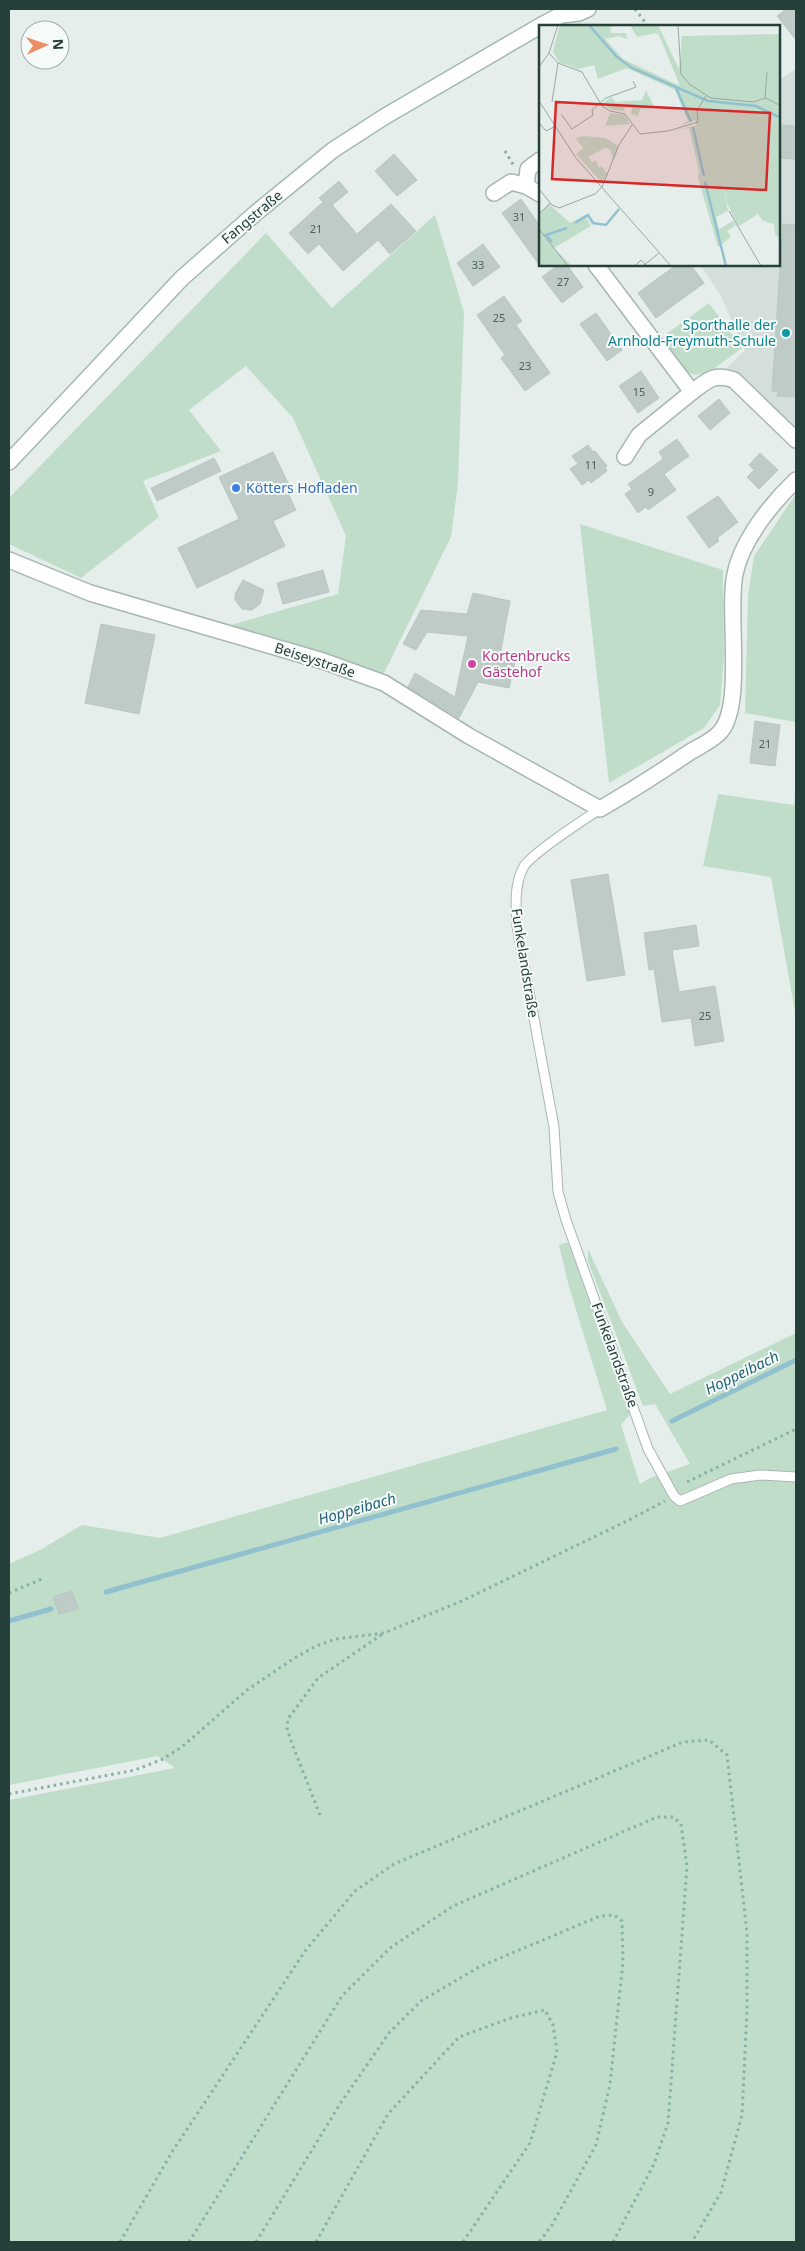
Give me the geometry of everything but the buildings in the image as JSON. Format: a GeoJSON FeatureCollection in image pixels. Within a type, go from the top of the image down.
{"type":"FeatureCollection","features":[{"type":"Feature","properties":{"kind":"street","name":"Fangstraße"},"geometry":{"type":"LineString","coordinates":[[541,25],[557,13],[579,13],[588,9]]}},
{"type":"Feature","properties":{"kind":"street","name":"Fangstraße"},"geometry":{"type":"LineString","coordinates":[[9,462],[182,278],[257,212],[333,150],[384,116],[539,27]]}},
{"type":"Feature","properties":{"kind":"street"},"geometry":{"type":"LineString","coordinates":[[526,186],[528,169],[539,161]]}},
{"type":"Feature","properties":{"kind":"street"},"geometry":{"type":"LineString","coordinates":[[494,193],[511,182],[526,186],[539,193]]}},
{"type":"Feature","properties":{"kind":"street"},"geometry":{"type":"LineString","coordinates":[[597,266],[692,392]]}},
{"type":"Feature","properties":{"kind":"street"},"geometry":{"type":"LineString","coordinates":[[625,458],[638,435],[710,378],[723,376],[734,380],[796,440]]}},
{"type":"Feature","properties":{"kind":"street","name":"Funkelandstraße"},"geometry":{"type":"LineString","coordinates":[[600,809],[640,786],[721,732],[729,718],[734,668],[733,613],[735,574],[745,547],[761,522],[796,480]]}},
{"type":"Feature","properties":{"kind":"street","name":"Beiseystraße"},"geometry":{"type":"LineString","coordinates":[[9,560],[90,594],[324,661],[384,682],[469,736],[600,809]]}},
{"type":"Feature","properties":{"kind":"lane","name":"Funkelandstraße"},"geometry":{"type":"LineString","coordinates":[[600,809],[541,850],[523,867],[516,898],[517,926],[554,1128],[558,1192],[563,1211],[648,1449],[673,1493]]}},
{"type":"Feature","properties":{"kind":"lane"},"geometry":{"type":"LineString","coordinates":[[673,1493],[680,1501],[731,1479],[760,1475],[796,1477]]}},
{"type":"Feature","properties":{"kind":"path"},"geometry":{"type":"LineString","coordinates":[[635,9],[647,25]]}},
{"type":"Feature","properties":{"kind":"path"},"geometry":{"type":"LineString","coordinates":[[320,1815],[287,1728],[288,1719],[318,1678],[384,1633],[472,1596],[630,1520],[673,1493],[796,1429]]}},
{"type":"Feature","properties":{"kind":"path"},"geometry":{"type":"LineString","coordinates":[[9,1593],[44,1578]]}},
{"type":"Feature","properties":{"kind":"path"},"geometry":{"type":"LineString","coordinates":[[9,1794],[135,1770],[163,1759],[183,1746],[247,1690],[293,1659],[336,1639],[384,1633]]}},
{"type":"Feature","properties":{"kind":"path"},"geometry":{"type":"LineString","coordinates":[[120,2242],[172,2152],[295,1967],[355,1892],[394,1864],[403,1860],[683,1742],[709,1740],[727,1755],[747,1933],[746,2010],[742,2115],[721,2192],[692,2242]]}},
{"type":"Feature","properties":{"kind":"path"},"geometry":{"type":"LineString","coordinates":[[189,2242],[342,1996],[390,1948],[453,1906],[657,1818],[674,1817],[681,1826],[687,1866],[668,2124],[654,2164],[614,2242]]}},
{"type":"Feature","properties":{"kind":"path"},"geometry":{"type":"LineString","coordinates":[[256,2242],[340,2104],[389,2033],[421,2001],[479,1967],[600,1916],[614,1915],[622,1922],[623,1962],[610,2084],[596,2145],[552,2225],[539,2242]]}},
{"type":"Feature","properties":{"kind":"path"},"geometry":{"type":"LineString","coordinates":[[316,2242],[388,2114],[459,2037],[511,2018],[545,2010],[552,2025],[557,2052],[530,2143],[462,2242]]}},
{"type":"Feature","properties":{"kind":"shaded area"},"geometry":{"type":"Polygon","coordinates":[[[796,69],[796,435],[721,374],[745,350],[720,294],[701,266],[780,266],[780,79],[796,69]]]}},
{"type":"Feature","properties":{"kind":"green space"},"geometry":{"type":"Polygon","coordinates":[[[435,215],[464,312],[458,483],[451,537],[381,679],[293,643],[231,625],[338,594],[346,536],[293,418],[246,366],[189,410],[221,451],[143,481],[159,517],[81,578],[9,544],[9,498],[266,233],[332,308],[435,215]]]}},
{"type":"Feature","properties":{"kind":"green space"},"geometry":{"type":"Polygon","coordinates":[[[709,303],[742,348],[708,373],[695,375],[686,372],[665,343],[665,335],[709,303]]]}},
{"type":"Feature","properties":{"kind":"green space"},"geometry":{"type":"Polygon","coordinates":[[[796,494],[796,722],[745,713],[748,596],[754,556],[796,494]]]}},
{"type":"Feature","properties":{"kind":"green space"},"geometry":{"type":"Polygon","coordinates":[[[580,524],[723,570],[724,657],[720,705],[704,728],[609,783],[580,524]]]}},
{"type":"Feature","properties":{"kind":"green space"},"geometry":{"type":"Polygon","coordinates":[[[796,790],[796,1018],[771,877],[703,866],[718,794],[794,805],[796,790]]]}},
{"type":"Feature","properties":{"kind":"green space"},"geometry":{"type":"Polygon","coordinates":[[[568,1242],[630,1414],[621,1425],[640,1484],[650,1478],[690,1464],[655,1404],[643,1406],[588,1261],[588,1249],[622,1322],[670,1394],[796,1333],[796,2242],[9,2242],[9,1800],[175,1768],[158,1756],[9,1785],[9,1564],[40,1550],[82,1525],[160,1538],[607,1410],[569,1287],[559,1245],[568,1242]]]}},
{"type":"Feature","properties":{"kind":"waterway","name":"Hoppeibach"},"geometry":{"type":"LineString","coordinates":[[672,1421],[796,1360]]}},
{"type":"Feature","properties":{"kind":"waterway","name":"Hoppeibach"},"geometry":{"type":"LineString","coordinates":[[106,1592],[616,1449]]}},
{"type":"Feature","properties":{"kind":"waterway","name":"Hoppeibach"},"geometry":{"type":"LineString","coordinates":[[9,1621],[51,1609]]}},
{"type":"Feature","properties":{"kind":"place","name":"Sporthalle der Arnhold-Freymuth-Schule"},"geometry":{"type":"Point","coordinates":[786,333]}},
{"type":"Feature","properties":{"kind":"place","name":"Kötters Hofladen"},"geometry":{"type":"Point","coordinates":[236,488]}},
{"type":"Feature","properties":{"kind":"place","name":"Kortenbrucks Gästehof"},"geometry":{"type":"Point","coordinates":[472,664]}}]}
